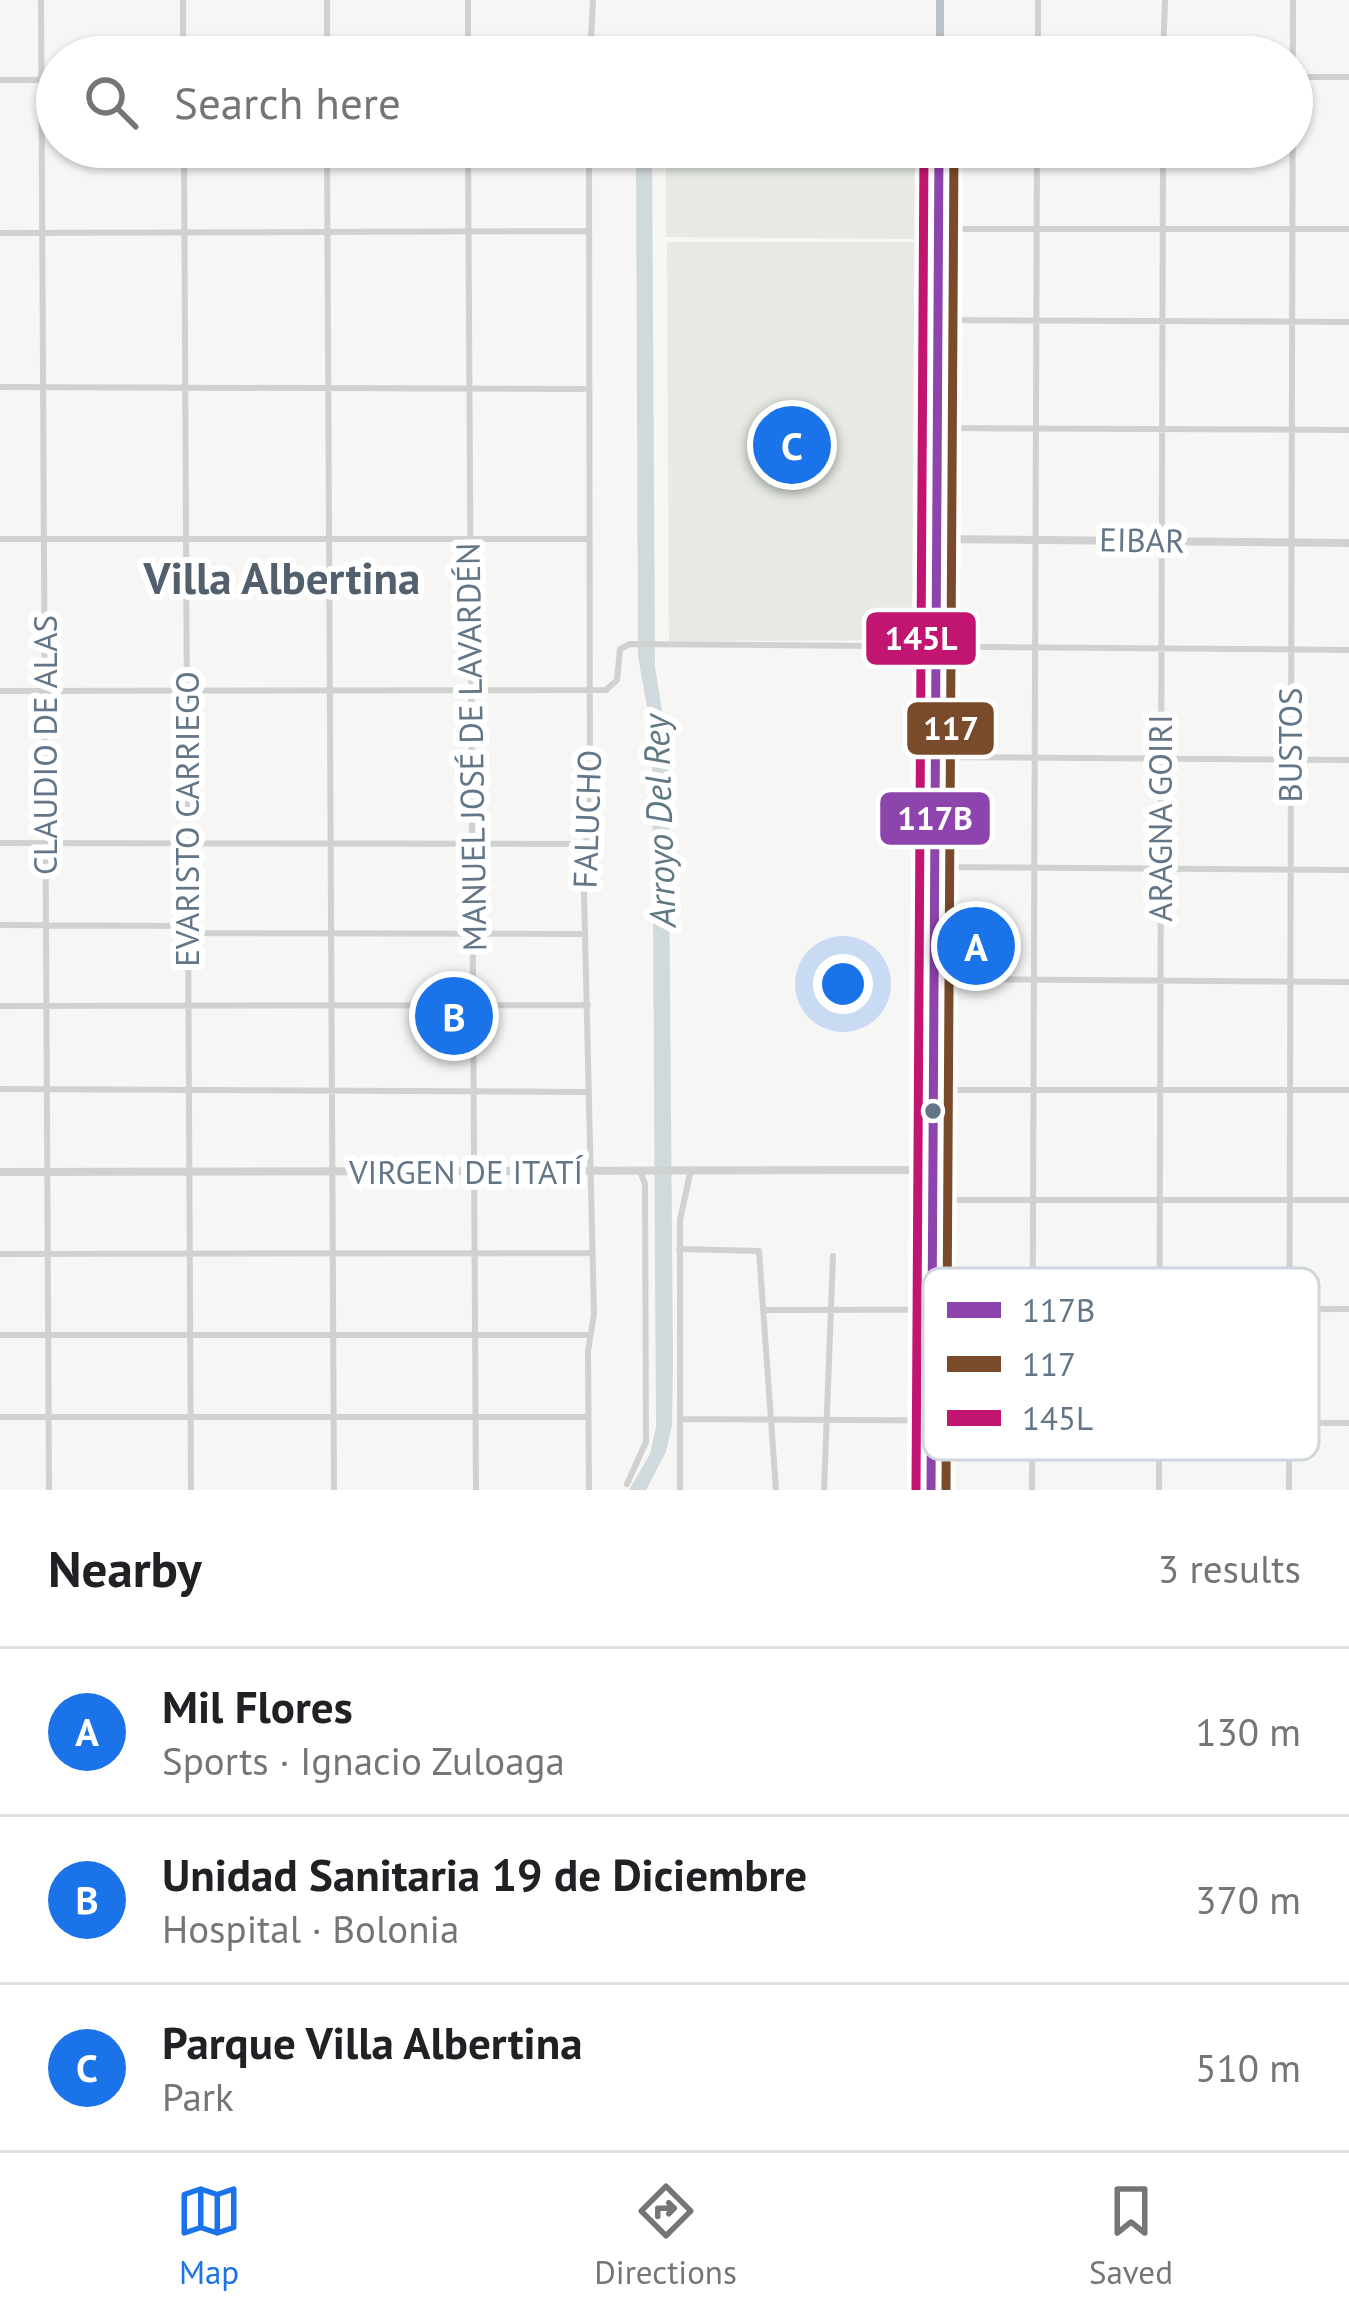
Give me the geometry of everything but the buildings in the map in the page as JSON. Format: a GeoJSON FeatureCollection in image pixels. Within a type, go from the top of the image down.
{"type":"FeatureCollection","features":[{"type":"Feature","properties":{"kind":"main road"},"geometry":{"type":"LineString","coordinates":[[940,0],[940,36]]}},
{"type":"Feature","properties":{"kind":"main road"},"geometry":{"type":"LineString","coordinates":[[932,1268],[939,168]]}},
{"type":"Feature","properties":{"kind":"street","name":"CLAUDIO DE ALAS"},"geometry":{"type":"LineString","coordinates":[[41,0],[41,36]]}},
{"type":"Feature","properties":{"kind":"street"},"geometry":{"type":"LineString","coordinates":[[183,0],[183,36]]}},
{"type":"Feature","properties":{"kind":"street"},"geometry":{"type":"LineString","coordinates":[[327,0],[327,36]]}},
{"type":"Feature","properties":{"kind":"street"},"geometry":{"type":"LineString","coordinates":[[468,0],[468,36]]}},
{"type":"Feature","properties":{"kind":"street"},"geometry":{"type":"LineString","coordinates":[[591,36],[592,0]]}},
{"type":"Feature","properties":{"kind":"street"},"geometry":{"type":"LineString","coordinates":[[1038,0],[1038,36]]}},
{"type":"Feature","properties":{"kind":"street"},"geometry":{"type":"LineString","coordinates":[[1164,36],[1165,0]]}},
{"type":"Feature","properties":{"kind":"street","name":"BUSTOS"},"geometry":{"type":"LineString","coordinates":[[1293,0],[1293,36]]}},
{"type":"Feature","properties":{"kind":"street"},"geometry":{"type":"LineString","coordinates":[[1313,77],[1349,77]]}},
{"type":"Feature","properties":{"kind":"street"},"geometry":{"type":"LineString","coordinates":[[0,80],[36,80]]}},
{"type":"Feature","properties":{"kind":"street","name":"CLAUDIO DE ALAS"},"geometry":{"type":"LineString","coordinates":[[41,168],[49,1490]]}},
{"type":"Feature","properties":{"kind":"street","name":"EVARISTO CARRIEGO"},"geometry":{"type":"LineString","coordinates":[[184,168],[191,1490]]}},
{"type":"Feature","properties":{"kind":"street"},"geometry":{"type":"LineString","coordinates":[[327,168],[334,1490]]}},
{"type":"Feature","properties":{"kind":"street","name":"MANUEL JOSÉ DE LAVARDÉN"},"geometry":{"type":"LineString","coordinates":[[468,168],[476,1490]]}},
{"type":"Feature","properties":{"kind":"street","name":"FALUCHO"},"geometry":{"type":"LineString","coordinates":[[589,168],[585,389],[590,829],[584,844],[589,1490]]}},
{"type":"Feature","properties":{"kind":"street"},"geometry":{"type":"LineString","coordinates":[[1033,1268],[1037,168]]}},
{"type":"Feature","properties":{"kind":"street","name":"ARAGNA GOIRI"},"geometry":{"type":"LineString","coordinates":[[1160,1268],[1163,168]]}},
{"type":"Feature","properties":{"kind":"street","name":"BUSTOS"},"geometry":{"type":"LineString","coordinates":[[1289,1268],[1293,168]]}},
{"type":"Feature","properties":{"kind":"street"},"geometry":{"type":"LineString","coordinates":[[939,230],[1349,229]]}},
{"type":"Feature","properties":{"kind":"street"},"geometry":{"type":"LineString","coordinates":[[0,233],[588,231]]}},
{"type":"Feature","properties":{"kind":"street"},"geometry":{"type":"LineString","coordinates":[[939,320],[1349,322]]}},
{"type":"Feature","properties":{"kind":"street"},"geometry":{"type":"LineString","coordinates":[[0,387],[585,389]]}},
{"type":"Feature","properties":{"kind":"street"},"geometry":{"type":"LineString","coordinates":[[937,428],[1349,430]]}},
{"type":"Feature","properties":{"kind":"street"},"geometry":{"type":"LineString","coordinates":[[0,539],[588,539]]}},
{"type":"Feature","properties":{"kind":"street","name":"EIBAR"},"geometry":{"type":"LineString","coordinates":[[936,539],[1349,543]]}},
{"type":"Feature","properties":{"kind":"street"},"geometry":{"type":"LineString","coordinates":[[0,691],[590,690],[615,685],[620,649],[630,644],[1349,650]]}},
{"type":"Feature","properties":{"kind":"street"},"geometry":{"type":"LineString","coordinates":[[934,757],[1349,760]]}},
{"type":"Feature","properties":{"kind":"street"},"geometry":{"type":"LineString","coordinates":[[0,843],[584,844]]}},
{"type":"Feature","properties":{"kind":"street"},"geometry":{"type":"LineString","coordinates":[[933,867],[1349,870]]}},
{"type":"Feature","properties":{"kind":"street"},"geometry":{"type":"LineString","coordinates":[[0,926],[585,934]]}},
{"type":"Feature","properties":{"kind":"street"},"geometry":{"type":"LineString","coordinates":[[932,979],[1349,982]]}},
{"type":"Feature","properties":{"kind":"street"},"geometry":{"type":"LineString","coordinates":[[0,1006],[588,1005]]}},
{"type":"Feature","properties":{"kind":"street"},"geometry":{"type":"LineString","coordinates":[[0,1089],[588,1092]]}},
{"type":"Feature","properties":{"kind":"street"},"geometry":{"type":"LineString","coordinates":[[932,1090],[1349,1090]]}},
{"type":"Feature","properties":{"kind":"street"},"geometry":{"type":"LineString","coordinates":[[680,1490],[680,1214],[687,1169]]}},
{"type":"Feature","properties":{"kind":"street","name":"VIRGEN DE ITATÍ"},"geometry":{"type":"LineString","coordinates":[[0,1172],[933,1170]]}},
{"type":"Feature","properties":{"kind":"street"},"geometry":{"type":"LineString","coordinates":[[627,1484],[646,1442],[644,1171]]}},
{"type":"Feature","properties":{"kind":"street"},"geometry":{"type":"LineString","coordinates":[[933,1200],[1349,1200]]}},
{"type":"Feature","properties":{"kind":"street"},"geometry":{"type":"LineString","coordinates":[[680,1249],[759,1251],[776,1490]]}},
{"type":"Feature","properties":{"kind":"street"},"geometry":{"type":"LineString","coordinates":[[0,1253],[590,1252]]}},
{"type":"Feature","properties":{"kind":"street"},"geometry":{"type":"LineString","coordinates":[[824,1490],[823,1420],[833,1256]]}},
{"type":"Feature","properties":{"kind":"street"},"geometry":{"type":"LineString","coordinates":[[1319,1310],[1349,1309]]}},
{"type":"Feature","properties":{"kind":"street"},"geometry":{"type":"LineString","coordinates":[[764,1310],[923,1310]]}},
{"type":"Feature","properties":{"kind":"street"},"geometry":{"type":"LineString","coordinates":[[0,1335],[590,1335]]}},
{"type":"Feature","properties":{"kind":"street"},"geometry":{"type":"LineString","coordinates":[[0,1417],[589,1417]]}},
{"type":"Feature","properties":{"kind":"street"},"geometry":{"type":"LineString","coordinates":[[681,1419],[923,1421]]}},
{"type":"Feature","properties":{"kind":"street"},"geometry":{"type":"LineString","coordinates":[[1319,1423],[1349,1424]]}},
{"type":"Feature","properties":{"kind":"street","name":"ARAGNA GOIRI"},"geometry":{"type":"LineString","coordinates":[[1159,1460],[1159,1490]]}},
{"type":"Feature","properties":{"kind":"street","name":"BUSTOS"},"geometry":{"type":"LineString","coordinates":[[1288,1460],[1288,1490]]}},
{"type":"Feature","properties":{"kind":"shaded area"},"geometry":{"type":"Polygon","coordinates":[[[666,168],[928,168],[928,239],[666,237],[666,168]]]}},
{"type":"Feature","properties":{"kind":"shaded area"},"geometry":{"type":"Polygon","coordinates":[[[667,242],[925,242],[927,640],[669,641],[667,242]]]}},
{"type":"Feature","properties":{"kind":"water","name":"Arroyo Del Rey"},"geometry":{"type":"Polygon","coordinates":[[[636,168],[652,168],[655,667],[668,748],[672,1425],[666,1452],[646,1490],[629,1490],[650,1454],[656,1427],[652,735],[638,656],[636,168]]]}},
{"type":"Feature","properties":{"kind":"transit line","name":"145L"},"geometry":{"type":"LineString","coordinates":[[916,1490],[924,168]]}},
{"type":"Feature","properties":{"kind":"transit line","name":"117B"},"geometry":{"type":"LineString","coordinates":[[932,1268],[939,168]]}},
{"type":"Feature","properties":{"kind":"transit line","name":"117"},"geometry":{"type":"LineString","coordinates":[[947,1268],[954,168]]}},
{"type":"Feature","properties":{"kind":"transit line","name":"117B"},"geometry":{"type":"LineString","coordinates":[[931,1460],[931,1490]]}},
{"type":"Feature","properties":{"kind":"transit line","name":"117"},"geometry":{"type":"LineString","coordinates":[[946,1460],[946,1490]]}},
{"type":"Feature","properties":{"kind":"place","name":"Parque Villa Albertina"},"geometry":{"type":"Point","coordinates":[792,445]}},
{"type":"Feature","properties":{"kind":"place","name":"Mil Flores"},"geometry":{"type":"Point","coordinates":[976,946]}},
{"type":"Feature","properties":{"kind":"place","name":"Unidad Sanitaria 19 de Diciembre"},"geometry":{"type":"Point","coordinates":[454,1016]}},
{"type":"Feature","properties":{"kind":"district","name":"Villa Albertina"},"geometry":{"type":"Point","coordinates":[282,578]}}]}
